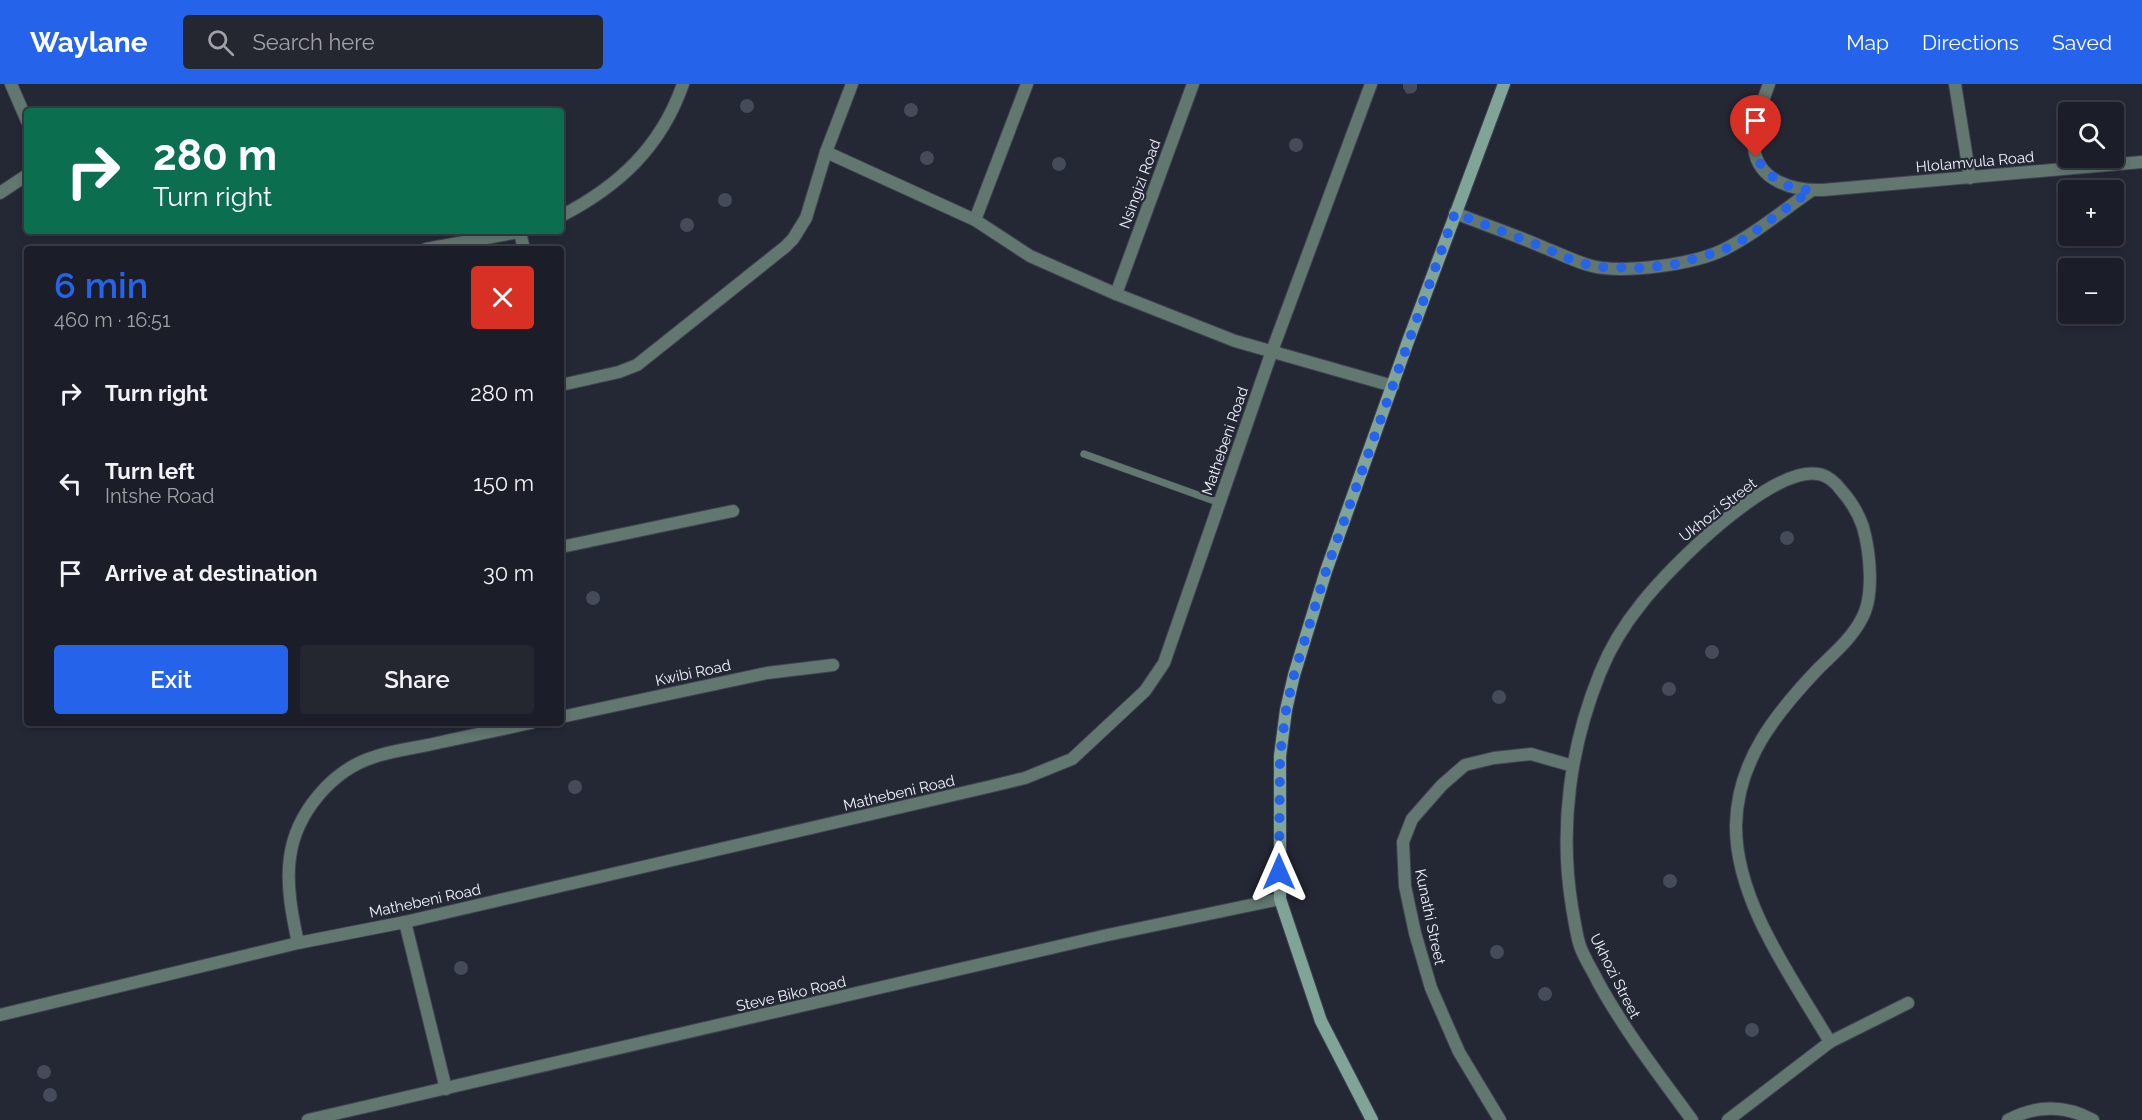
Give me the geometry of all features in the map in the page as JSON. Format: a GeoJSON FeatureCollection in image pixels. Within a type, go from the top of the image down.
{"type":"FeatureCollection","features":[{"type":"Feature","properties":{"kind":"street"},"geometry":{"type":"LineString","coordinates":[[11,84],[24,114]]}},
{"type":"Feature","properties":{"kind":"street"},"geometry":{"type":"LineString","coordinates":[[564,214],[578,207],[639,161],[664,126],[683,84]]}},
{"type":"Feature","properties":{"kind":"street"},"geometry":{"type":"LineString","coordinates":[[564,384],[619,372],[637,365],[785,248],[806,218],[826,152],[852,84]]}},
{"type":"Feature","properties":{"kind":"street"},"geometry":{"type":"LineString","coordinates":[[975,220],[1027,84]]}},
{"type":"Feature","properties":{"kind":"street","name":"Nsingizi Road"},"geometry":{"type":"LineString","coordinates":[[1116,294],[1193,84]]}},
{"type":"Feature","properties":{"kind":"street","name":"Mathebeni Road"},"geometry":{"type":"LineString","coordinates":[[0,1015],[298,943],[405,922],[992,786],[1034,775],[1072,759],[1145,691],[1164,663],[1272,351],[1371,84]]}},
{"type":"Feature","properties":{"kind":"street"},"geometry":{"type":"LineString","coordinates":[[1372,1120],[1321,1021],[1280,899],[1280,756],[1290,692],[1326,571],[1407,344],[1504,84]]}},
{"type":"Feature","properties":{"kind":"street"},"geometry":{"type":"LineString","coordinates":[[1769,84],[1755,130],[1756,157],[1775,180],[1792,188],[1811,190]]}},
{"type":"Feature","properties":{"kind":"street"},"geometry":{"type":"LineString","coordinates":[[1955,84],[1970,178]]}},
{"type":"Feature","properties":{"kind":"street"},"geometry":{"type":"LineString","coordinates":[[826,152],[975,220],[1030,256],[1116,294],[1235,341],[1393,386]]}},
{"type":"Feature","properties":{"kind":"street","name":"Hlolamvula Road"},"geometry":{"type":"LineString","coordinates":[[1811,190],[2142,162]]}},
{"type":"Feature","properties":{"kind":"street"},"geometry":{"type":"LineString","coordinates":[[0,193],[24,177]]}},
{"type":"Feature","properties":{"kind":"street"},"geometry":{"type":"LineString","coordinates":[[1455,213],[1588,265],[1644,268],[1676,264],[1721,251],[1746,238],[1811,190]]}},
{"type":"Feature","properties":{"kind":"street"},"geometry":{"type":"LineString","coordinates":[[441,246],[508,234]]}},
{"type":"Feature","properties":{"kind":"street","name":"Ukhozi Street"},"geometry":{"type":"LineString","coordinates":[[1692,1120],[1631,1038],[1580,946],[1569,889],[1566,845],[1573,766],[1588,706],[1609,652],[1639,606],[1692,549],[1732,514],[1777,484],[1812,474],[1826,477],[1834,483],[1849,500],[1863,525],[1868,560],[1868,603],[1863,618],[1849,637],[1786,702],[1757,745],[1747,765],[1736,825],[1738,856],[1742,873],[1757,914],[1830,1042]]}},
{"type":"Feature","properties":{"kind":"street"},"geometry":{"type":"LineString","coordinates":[[564,546],[733,511]]}},
{"type":"Feature","properties":{"kind":"street","name":"Kwibi Road"},"geometry":{"type":"LineString","coordinates":[[564,716],[767,673],[833,665]]}},
{"type":"Feature","properties":{"kind":"street"},"geometry":{"type":"LineString","coordinates":[[298,943],[291,906],[289,859],[300,824],[314,802],[332,781],[350,768],[375,756],[476,729],[504,726]]}},
{"type":"Feature","properties":{"kind":"street","name":"Kunathi Street"},"geometry":{"type":"LineString","coordinates":[[1500,1120],[1460,1052],[1431,988],[1415,933],[1406,886],[1403,842],[1412,819],[1442,785],[1465,765],[1494,758],[1531,754],[1573,766]]}},
{"type":"Feature","properties":{"kind":"street","name":"Steve Biko Road"},"geometry":{"type":"LineString","coordinates":[[308,1120],[1103,936],[1280,899]]}},
{"type":"Feature","properties":{"kind":"street"},"geometry":{"type":"LineString","coordinates":[[405,922],[446,1089]]}},
{"type":"Feature","properties":{"kind":"street"},"geometry":{"type":"LineString","coordinates":[[1728,1120],[1830,1042],[1908,1003]]}},
{"type":"Feature","properties":{"kind":"street"},"geometry":{"type":"LineString","coordinates":[[2008,1120],[2035,1109],[2051,1108],[2079,1112],[2093,1120]]}},
{"type":"Feature","properties":{"kind":"lane"},"geometry":{"type":"LineString","coordinates":[[1084,454],[1220,503]]}},
{"type":"Feature","properties":{"kind":"building"},"geometry":{"type":"Polygon","coordinates":[[[1403,84],[1417,84],[1417,89],[1414,93],[1407,94],[1403,84]]]}},
{"type":"Feature","properties":{"kind":"building"},"geometry":{"type":"Polygon","coordinates":[[[744,99],[750,99],[754,106],[750,113],[744,113],[740,109],[740,103],[744,99]]]}},
{"type":"Feature","properties":{"kind":"building"},"geometry":{"type":"Polygon","coordinates":[[[908,103],[914,103],[918,110],[914,117],[908,117],[904,113],[904,107],[908,103]]]}},
{"type":"Feature","properties":{"kind":"building"},"geometry":{"type":"Polygon","coordinates":[[[1293,138],[1299,138],[1303,145],[1299,152],[1293,152],[1289,148],[1289,142],[1293,138]]]}},
{"type":"Feature","properties":{"kind":"building"},"geometry":{"type":"Polygon","coordinates":[[[924,151],[930,151],[934,158],[930,165],[924,165],[920,161],[920,155],[924,151]]]}},
{"type":"Feature","properties":{"kind":"building"},"geometry":{"type":"Polygon","coordinates":[[[1056,157],[1062,157],[1066,164],[1062,171],[1056,171],[1052,167],[1052,161],[1056,157]]]}},
{"type":"Feature","properties":{"kind":"building"},"geometry":{"type":"Polygon","coordinates":[[[722,193],[728,193],[732,200],[728,207],[722,207],[718,203],[718,197],[722,193]]]}},
{"type":"Feature","properties":{"kind":"building"},"geometry":{"type":"Polygon","coordinates":[[[684,218],[690,218],[694,225],[690,232],[684,232],[680,228],[680,222],[684,218]]]}},
{"type":"Feature","properties":{"kind":"building"},"geometry":{"type":"Polygon","coordinates":[[[1784,531],[1790,531],[1794,538],[1790,545],[1784,545],[1780,541],[1780,535],[1784,531]]]}},
{"type":"Feature","properties":{"kind":"building"},"geometry":{"type":"Polygon","coordinates":[[[590,591],[596,591],[600,598],[596,605],[590,605],[586,601],[586,595],[590,591]]]}},
{"type":"Feature","properties":{"kind":"building"},"geometry":{"type":"Polygon","coordinates":[[[1709,645],[1715,645],[1719,652],[1715,659],[1709,659],[1705,655],[1705,649],[1709,645]]]}},
{"type":"Feature","properties":{"kind":"building"},"geometry":{"type":"Polygon","coordinates":[[[1666,682],[1672,682],[1676,689],[1672,696],[1666,696],[1662,692],[1662,686],[1666,682]]]}},
{"type":"Feature","properties":{"kind":"building"},"geometry":{"type":"Polygon","coordinates":[[[1496,690],[1502,690],[1506,697],[1502,704],[1496,704],[1492,700],[1492,694],[1496,690]]]}},
{"type":"Feature","properties":{"kind":"building"},"geometry":{"type":"Polygon","coordinates":[[[572,780],[578,780],[582,787],[578,794],[572,794],[568,790],[568,784],[572,780]]]}},
{"type":"Feature","properties":{"kind":"building"},"geometry":{"type":"Polygon","coordinates":[[[1667,874],[1673,874],[1677,881],[1673,888],[1667,888],[1663,884],[1663,878],[1667,874]]]}},
{"type":"Feature","properties":{"kind":"building"},"geometry":{"type":"Polygon","coordinates":[[[1494,945],[1500,945],[1504,952],[1500,959],[1494,959],[1490,955],[1490,949],[1494,945]]]}},
{"type":"Feature","properties":{"kind":"building"},"geometry":{"type":"Polygon","coordinates":[[[458,961],[464,961],[468,968],[464,975],[458,975],[454,971],[454,965],[458,961]]]}},
{"type":"Feature","properties":{"kind":"building"},"geometry":{"type":"Polygon","coordinates":[[[1542,987],[1548,987],[1552,994],[1548,1001],[1542,1001],[1538,997],[1538,991],[1542,987]]]}},
{"type":"Feature","properties":{"kind":"building"},"geometry":{"type":"Polygon","coordinates":[[[1749,1023],[1755,1023],[1759,1030],[1755,1037],[1749,1037],[1745,1033],[1745,1027],[1749,1023]]]}},
{"type":"Feature","properties":{"kind":"building"},"geometry":{"type":"Polygon","coordinates":[[[41,1065],[47,1065],[51,1072],[47,1079],[41,1079],[37,1075],[37,1069],[41,1065]]]}},
{"type":"Feature","properties":{"kind":"building"},"geometry":{"type":"Polygon","coordinates":[[[47,1088],[53,1088],[57,1095],[53,1102],[47,1102],[43,1098],[43,1092],[47,1088]]]}},
{"type":"Feature","properties":{"kind":"route"},"geometry":{"type":"LineString","coordinates":[[1279,872],[1280,756],[1286,710],[1294,675],[1326,571],[1455,213],[1572,260],[1596,267],[1644,268],[1676,264],[1721,251],[1746,238],[1811,190],[1783,185],[1768,174],[1756,157]]}}]}
